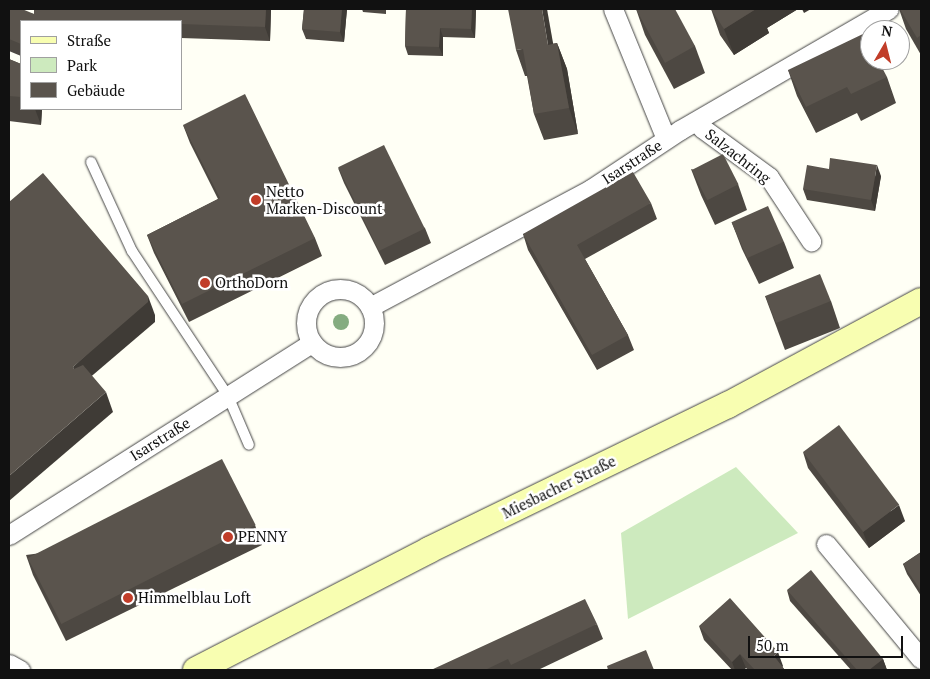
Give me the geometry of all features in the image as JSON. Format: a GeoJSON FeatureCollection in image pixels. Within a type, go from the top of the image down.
{"type":"FeatureCollection","features":[{"type":"Feature","properties":{"kind":"main road","name":"Miesbacher Straße"},"geometry":{"type":"LineString","coordinates":[[196,670],[429,550],[728,405],[921,301]]}},
{"type":"Feature","properties":{"kind":"street"},"geometry":{"type":"LineString","coordinates":[[613,9],[666,139]]}},
{"type":"Feature","properties":{"kind":"street","name":"Isarstraße"},"geometry":{"type":"LineString","coordinates":[[370,307],[591,189],[666,139],[889,9]]}},
{"type":"Feature","properties":{"kind":"street","name":"Salzachring"},"geometry":{"type":"LineString","coordinates":[[697,121],[702,128],[769,177],[811,241]]}},
{"type":"Feature","properties":{"kind":"street"},"geometry":{"type":"LineString","coordinates":[[333,290],[349,291],[363,299],[370,307],[374,330],[362,349],[342,357],[325,353],[312,343],[307,332],[307,316],[314,302],[322,294],[333,290]]}},
{"type":"Feature","properties":{"kind":"street","name":"Isarstraße"},"geometry":{"type":"LineString","coordinates":[[9,535],[312,343]]}},
{"type":"Feature","properties":{"kind":"street"},"geometry":{"type":"LineString","coordinates":[[826,544],[921,660]]}},
{"type":"Feature","properties":{"kind":"street"},"geometry":{"type":"LineString","coordinates":[[9,664],[20,670]]}},
{"type":"Feature","properties":{"kind":"lane"},"geometry":{"type":"LineString","coordinates":[[91,162],[132,250],[228,396],[249,445]]}},
{"type":"Feature","properties":{"kind":"green space"},"geometry":{"type":"Polygon","coordinates":[[[736,467],[798,533],[628,619],[621,533],[736,467]]]}},
{"type":"Feature","properties":{"kind":"building"},"geometry":{"type":"Polygon","coordinates":[[[9,9],[22,9],[34,14],[34,9],[266,9],[265,27],[182,24],[182,20],[20,20],[20,44],[9,39],[9,9]]]}},
{"type":"Feature","properties":{"kind":"building"},"geometry":{"type":"Polygon","coordinates":[[[304,9],[342,9],[340,32],[302,29],[304,9]]]}},
{"type":"Feature","properties":{"kind":"building"},"geometry":{"type":"Polygon","coordinates":[[[406,9],[472,9],[471,29],[440,28],[439,47],[405,46],[406,9]]]}},
{"type":"Feature","properties":{"kind":"building"},"geometry":{"type":"Polygon","coordinates":[[[508,9],[542,9],[548,45],[557,43],[569,108],[534,114],[523,49],[516,50],[508,9]]]}},
{"type":"Feature","properties":{"kind":"building"},"geometry":{"type":"Polygon","coordinates":[[[636,9],[675,9],[695,46],[665,63],[636,9]]]}},
{"type":"Feature","properties":{"kind":"building"},"geometry":{"type":"Polygon","coordinates":[[[711,9],[756,9],[724,29],[711,9]]]}},
{"type":"Feature","properties":{"kind":"building"},"geometry":{"type":"Polygon","coordinates":[[[900,9],[921,9],[921,35],[917,38],[910,26],[910,20],[906,20],[900,9]]]}},
{"type":"Feature","properties":{"kind":"building"},"geometry":{"type":"Polygon","coordinates":[[[860,35],[860,70],[883,70],[887,77],[851,94],[847,87],[806,107],[788,70],[860,35]]]}},
{"type":"Feature","properties":{"kind":"building"},"geometry":{"type":"Polygon","coordinates":[[[9,59],[20,64],[20,97],[9,96],[9,59]]]}},
{"type":"Feature","properties":{"kind":"building"},"geometry":{"type":"Polygon","coordinates":[[[245,94],[315,238],[182,304],[147,235],[220,198],[183,125],[245,94]]]}},
{"type":"Feature","properties":{"kind":"building"},"geometry":{"type":"Polygon","coordinates":[[[384,145],[425,229],[379,251],[338,167],[384,145]]]}},
{"type":"Feature","properties":{"kind":"building"},"geometry":{"type":"Polygon","coordinates":[[[723,154],[738,184],[707,200],[692,170],[723,154]]]}},
{"type":"Feature","properties":{"kind":"building"},"geometry":{"type":"Polygon","coordinates":[[[830,158],[877,165],[871,200],[803,189],[807,165],[829,169],[830,158]]]}},
{"type":"Feature","properties":{"kind":"building"},"geometry":{"type":"Polygon","coordinates":[[[633,172],[651,203],[577,245],[628,335],[592,355],[523,234],[633,172]]]}},
{"type":"Feature","properties":{"kind":"building"},"geometry":{"type":"Polygon","coordinates":[[[43,173],[148,296],[148,302],[73,367],[74,369],[83,365],[106,392],[9,476],[9,202],[43,173]]]}},
{"type":"Feature","properties":{"kind":"building"},"geometry":{"type":"Polygon","coordinates":[[[768,206],[784,242],[747,258],[731,222],[768,206]]]}},
{"type":"Feature","properties":{"kind":"building"},"geometry":{"type":"Polygon","coordinates":[[[820,274],[831,301],[776,323],[765,296],[820,274]]]}},
{"type":"Feature","properties":{"kind":"building"},"geometry":{"type":"Polygon","coordinates":[[[839,425],[899,505],[863,532],[803,452],[839,425]]]}},
{"type":"Feature","properties":{"kind":"building"},"geometry":{"type":"Polygon","coordinates":[[[222,459],[256,525],[61,624],[28,558],[222,459]]]}},
{"type":"Feature","properties":{"kind":"building"},"geometry":{"type":"Polygon","coordinates":[[[921,552],[921,591],[903,564],[921,552]]]}},
{"type":"Feature","properties":{"kind":"building"},"geometry":{"type":"Polygon","coordinates":[[[811,570],[883,659],[869,670],[857,670],[787,590],[811,570]]]}},
{"type":"Feature","properties":{"kind":"building"},"geometry":{"type":"Polygon","coordinates":[[[730,598],[778,652],[774,656],[785,670],[755,670],[740,654],[732,662],[699,626],[730,598]]]}},
{"type":"Feature","properties":{"kind":"building"},"geometry":{"type":"Polygon","coordinates":[[[585,599],[597,624],[511,665],[508,659],[485,670],[431,670],[585,599]]]}},
{"type":"Feature","properties":{"kind":"building"},"geometry":{"type":"Polygon","coordinates":[[[646,650],[654,670],[608,670],[607,666],[646,650]]]}},
{"type":"Feature","properties":{"kind":"place","name":"Netto Marken-Discount"},"geometry":{"type":"Point","coordinates":[256,200]}},
{"type":"Feature","properties":{"kind":"place","name":"OrthoDorn"},"geometry":{"type":"Point","coordinates":[205,283]}},
{"type":"Feature","properties":{"kind":"place","name":"PENNY"},"geometry":{"type":"Point","coordinates":[228,537]}},
{"type":"Feature","properties":{"kind":"place","name":"Himmelblau Loft"},"geometry":{"type":"Point","coordinates":[128,598]}}]}
